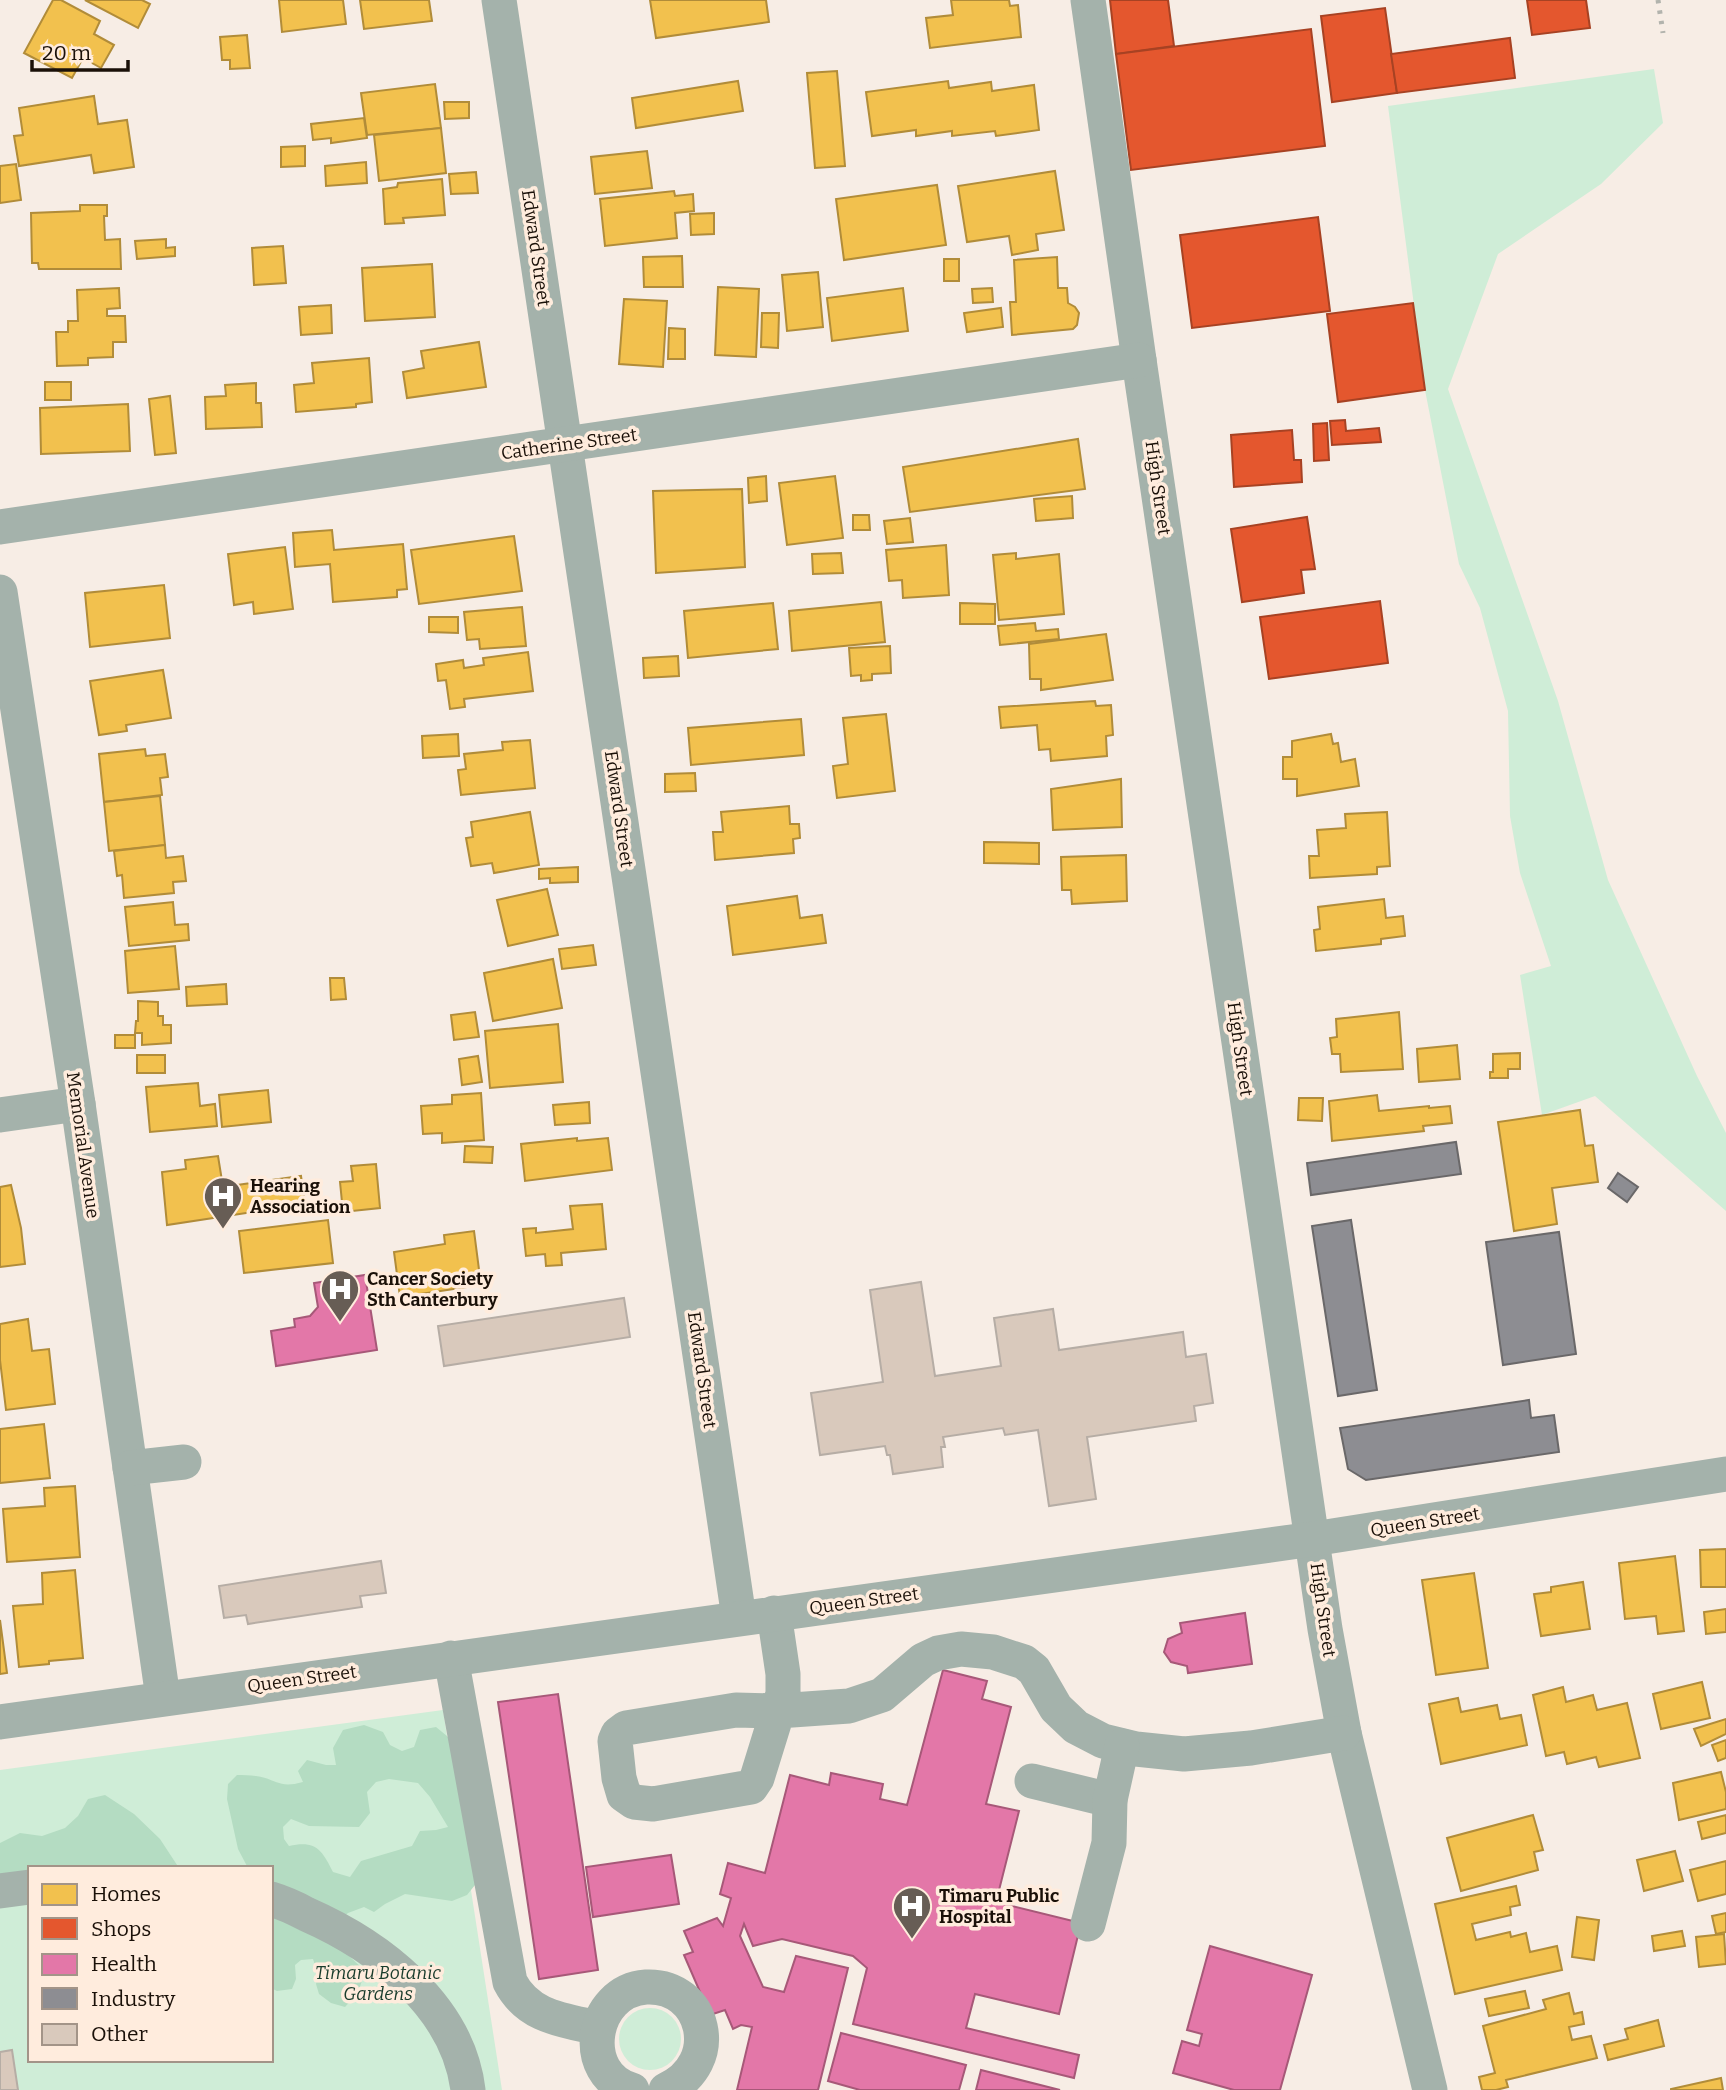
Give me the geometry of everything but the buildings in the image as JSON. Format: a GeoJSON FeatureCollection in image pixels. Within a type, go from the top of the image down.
{"type":"FeatureCollection","features":[{"type":"Feature","properties":{"kind":"street","name":"Edward Street"},"geometry":{"type":"LineString","coordinates":[[499,0],[739,1618]]}},
{"type":"Feature","properties":{"kind":"street","name":"High Street"},"geometry":{"type":"LineString","coordinates":[[1088,0],[1325,1629],[1344,1733],[1430,2090]]}},
{"type":"Feature","properties":{"kind":"street","name":"Catherine Street"},"geometry":{"type":"LineString","coordinates":[[0,527],[1139,360]]}},
{"type":"Feature","properties":{"kind":"street","name":"Memorial Avenue"},"geometry":{"type":"LineString","coordinates":[[0,592],[78,1104],[163,1698]]}},
{"type":"Feature","properties":{"kind":"street"},"geometry":{"type":"LineString","coordinates":[[0,1115],[78,1104]]}},
{"type":"Feature","properties":{"kind":"street"},"geometry":{"type":"LineString","coordinates":[[130,1468],[184,1462]]}},
{"type":"Feature","properties":{"kind":"street","name":"Queen Street"},"geometry":{"type":"LineString","coordinates":[[0,1721],[1313,1539],[1726,1474]]}},
{"type":"Feature","properties":{"kind":"street"},"geometry":{"type":"LineString","coordinates":[[774,1614],[783,1674],[783,1694],[778,1711],[849,1706],[882,1695],[923,1660],[938,1653],[961,1649],[993,1652],[1024,1662],[1034,1670],[1056,1708],[1076,1727],[1102,1741],[1122,1746],[1184,1754],[1251,1748],[1344,1733]]}},
{"type":"Feature","properties":{"kind":"street"},"geometry":{"type":"LineString","coordinates":[[451,1658],[510,1982],[517,1995],[540,2014],[598,2028]]}},
{"type":"Feature","properties":{"kind":"street"},"geometry":{"type":"LineString","coordinates":[[1088,1924],[1109,1843],[1110,1800],[1122,1746]]}},
{"type":"Feature","properties":{"kind":"street"},"geometry":{"type":"LineString","coordinates":[[1032,1781],[1110,1800]]}},
{"type":"Feature","properties":{"kind":"street"},"geometry":{"type":"LineString","coordinates":[[0,1891],[28,1887]]}},
{"type":"Feature","properties":{"kind":"street"},"geometry":{"type":"LineString","coordinates":[[273,1900],[321,1920],[356,1939],[410,1983],[448,2029],[468,2090]]}},
{"type":"Feature","properties":{"kind":"street"},"geometry":{"type":"LineString","coordinates":[[632,2090],[612,2078],[601,2063],[596,2046],[598,2028],[604,2012],[615,2000],[630,1991],[646,1987],[663,1989],[678,1996],[691,2007],[699,2022],[702,2038],[700,2056],[692,2072],[678,2085],[666,2090]]}},
{"type":"Feature","properties":{"kind":"green space"},"geometry":{"type":"Polygon","coordinates":[[[1654,69],[1663,123],[1601,184],[1498,254],[1448,389],[1558,701],[1608,880],[1697,1076],[1726,1133],[1726,1211],[1595,1096],[1542,1115],[1520,975],[1551,966],[1520,873],[1510,816],[1508,711],[1480,608],[1459,564],[1425,390],[1388,106],[1654,69]]]}},
{"type":"Feature","properties":{"kind":"green space","name":"Timaru Botanic Gardens"},"geometry":{"type":"Polygon","coordinates":[[[443,1710],[502,2090],[0,2090],[0,1770],[443,1710]]]}},
{"type":"Feature","properties":{"kind":"green space"},"geometry":{"type":"Polygon","coordinates":[[[364,1725],[383,1732],[390,1745],[402,1751],[414,1747],[420,1730],[436,1727],[453,1741],[479,1880],[467,1895],[452,1901],[405,1894],[374,1912],[364,1907],[348,1913],[328,1931],[365,1971],[358,1993],[345,2007],[331,2003],[319,1994],[316,1984],[318,1974],[313,1959],[301,1960],[295,1965],[296,1979],[292,1989],[273,1989],[273,1919],[285,1893],[273,1886],[273,1866],[247,1866],[238,1849],[227,1799],[228,1784],[237,1775],[263,1777],[283,1784],[303,1782],[298,1771],[307,1760],[336,1765],[333,1748],[343,1730],[364,1725]],[[389,1779],[376,1782],[367,1792],[370,1813],[359,1827],[309,1826],[291,1819],[283,1827],[284,1839],[289,1846],[306,1844],[317,1848],[333,1872],[350,1877],[361,1861],[412,1846],[420,1831],[448,1827],[418,1783],[389,1779]]]}},
{"type":"Feature","properties":{"kind":"green space"},"geometry":{"type":"Polygon","coordinates":[[[105,1795],[134,1814],[160,1839],[178,1866],[28,1866],[28,1873],[0,1874],[0,1843],[20,1833],[42,1836],[65,1828],[78,1816],[88,1799],[105,1795]]]}},
{"type":"Feature","properties":{"kind":"green space"},"geometry":{"type":"Polygon","coordinates":[[[644,2008],[656,2008],[672,2017],[679,2027],[679,2051],[672,2061],[656,2070],[644,2070],[633,2065],[624,2056],[619,2045],[619,2033],[624,2022],[633,2013],[644,2008]]]}},
{"type":"Feature","properties":{"kind":"railway"},"geometry":{"type":"LineString","coordinates":[[1658,0],[1663,33]]}},
{"type":"Feature","properties":{"kind":"place","name":"Hearing Association"},"geometry":{"type":"Point","coordinates":[223,1230]}},
{"type":"Feature","properties":{"kind":"place","name":"Cancer Society Sth Canterbury"},"geometry":{"type":"Point","coordinates":[340,1323]}},
{"type":"Feature","properties":{"kind":"place","name":"Timaru Public Hospital"},"geometry":{"type":"Point","coordinates":[912,1940]}}]}
